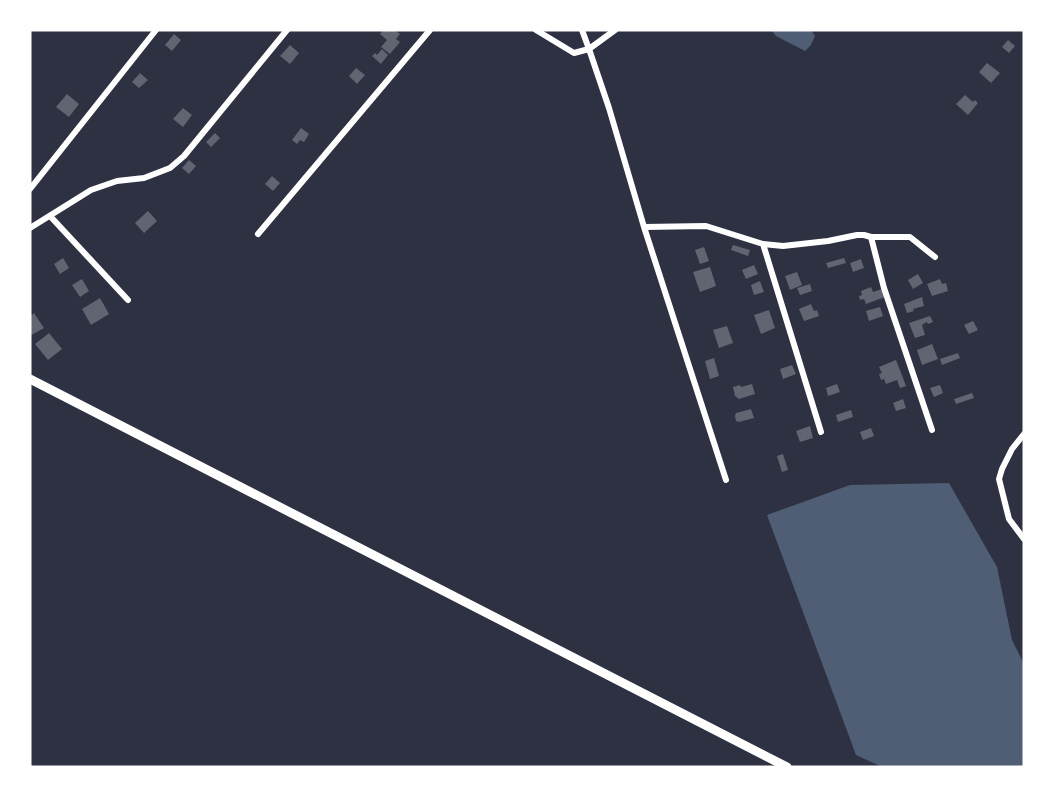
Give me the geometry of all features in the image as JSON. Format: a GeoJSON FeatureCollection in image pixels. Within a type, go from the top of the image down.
{"type":"FeatureCollection","features":[{"type":"Feature","properties":{"kind":"highway"},"geometry":{"type":"LineString","coordinates":[[30,380],[787,767]]}},
{"type":"Feature","properties":{"kind":"street"},"geometry":{"type":"LineString","coordinates":[[30,189],[156,30]]}},
{"type":"Feature","properties":{"kind":"street"},"geometry":{"type":"LineString","coordinates":[[30,228],[91,190],[117,181],[144,178],[170,168],[184,156],[287,30]]}},
{"type":"Feature","properties":{"kind":"street"},"geometry":{"type":"LineString","coordinates":[[258,234],[430,30]]}},
{"type":"Feature","properties":{"kind":"street"},"geometry":{"type":"LineString","coordinates":[[536,30],[574,52],[589,49],[615,30]]}},
{"type":"Feature","properties":{"kind":"street"},"geometry":{"type":"LineString","coordinates":[[582,30],[609,108],[644,227],[726,480]]}},
{"type":"Feature","properties":{"kind":"street"},"geometry":{"type":"LineString","coordinates":[[50,216],[128,300]]}},
{"type":"Feature","properties":{"kind":"street"},"geometry":{"type":"LineString","coordinates":[[644,227],[706,226],[763,244],[783,246],[857,235],[910,237],[935,257]]}},
{"type":"Feature","properties":{"kind":"street"},"geometry":{"type":"LineString","coordinates":[[870,237],[932,430]]}},
{"type":"Feature","properties":{"kind":"street"},"geometry":{"type":"LineString","coordinates":[[763,244],[821,432]]}},
{"type":"Feature","properties":{"kind":"street"},"geometry":{"type":"LineString","coordinates":[[1024,434],[1012,449],[999,479],[1010,519],[1024,539]]}},
{"type":"Feature","properties":{"kind":"water"},"geometry":{"type":"Polygon","coordinates":[[[771,30],[811,30],[815,36],[805,51],[776,36],[771,30]]]}},
{"type":"Feature","properties":{"kind":"water"},"geometry":{"type":"Polygon","coordinates":[[[949,483],[997,567],[1012,640],[1024,664],[1024,767],[882,767],[856,755],[767,515],[850,485],[949,483]]]}},
{"type":"Feature","properties":{"kind":"building"},"geometry":{"type":"Polygon","coordinates":[[[383,30],[395,30],[400,34],[396,39],[400,42],[390,54],[381,47],[387,40],[380,34],[383,30]]]}},
{"type":"Feature","properties":{"kind":"building"},"geometry":{"type":"Polygon","coordinates":[[[174,34],[181,40],[172,51],[165,45],[174,34]]]}},
{"type":"Feature","properties":{"kind":"building"},"geometry":{"type":"Polygon","coordinates":[[[1008,40],[1015,46],[1009,53],[1002,47],[1008,40]]]}},
{"type":"Feature","properties":{"kind":"building"},"geometry":{"type":"Polygon","coordinates":[[[290,45],[299,53],[290,64],[280,56],[290,45]]]}},
{"type":"Feature","properties":{"kind":"building"},"geometry":{"type":"Polygon","coordinates":[[[382,49],[388,55],[381,64],[372,56],[375,53],[377,55],[382,49]]]}},
{"type":"Feature","properties":{"kind":"building"},"geometry":{"type":"Polygon","coordinates":[[[987,63],[1000,73],[991,83],[979,72],[987,63]]]}},
{"type":"Feature","properties":{"kind":"building"},"geometry":{"type":"Polygon","coordinates":[[[356,68],[365,75],[357,84],[349,76],[356,68]]]}},
{"type":"Feature","properties":{"kind":"building"},"geometry":{"type":"Polygon","coordinates":[[[140,73],[148,80],[139,88],[132,82],[140,73]]]}},
{"type":"Feature","properties":{"kind":"building"},"geometry":{"type":"Polygon","coordinates":[[[67,94],[79,104],[69,117],[56,107],[67,94]]]}},
{"type":"Feature","properties":{"kind":"building"},"geometry":{"type":"Polygon","coordinates":[[[965,95],[978,103],[968,115],[956,104],[965,95]]]}},
{"type":"Feature","properties":{"kind":"building"},"geometry":{"type":"Polygon","coordinates":[[[183,108],[192,115],[183,127],[173,119],[183,108]]]}},
{"type":"Feature","properties":{"kind":"building"},"geometry":{"type":"Polygon","coordinates":[[[301,128],[309,134],[304,142],[300,140],[297,144],[292,140],[301,128]]]}},
{"type":"Feature","properties":{"kind":"building"},"geometry":{"type":"Polygon","coordinates":[[[215,133],[220,138],[211,147],[206,142],[215,133]]]}},
{"type":"Feature","properties":{"kind":"building"},"geometry":{"type":"Polygon","coordinates":[[[189,160],[196,166],[189,174],[182,168],[189,160]]]}},
{"type":"Feature","properties":{"kind":"building"},"geometry":{"type":"Polygon","coordinates":[[[272,176],[280,183],[273,191],[265,184],[272,176]]]}},
{"type":"Feature","properties":{"kind":"building"},"geometry":{"type":"Polygon","coordinates":[[[148,211],[157,221],[144,233],[135,223],[148,211]]]}},
{"type":"Feature","properties":{"kind":"building"},"geometry":{"type":"Polygon","coordinates":[[[733,245],[750,250],[748,256],[731,250],[733,245]]]}},
{"type":"Feature","properties":{"kind":"building"},"geometry":{"type":"Polygon","coordinates":[[[704,247],[709,261],[700,264],[695,250],[704,247]]]}},
{"type":"Feature","properties":{"kind":"building"},"geometry":{"type":"Polygon","coordinates":[[[63,258],[69,268],[60,274],[54,264],[63,258]]]}},
{"type":"Feature","properties":{"kind":"building"},"geometry":{"type":"Polygon","coordinates":[[[844,258],[846,263],[828,268],[826,263],[844,258]]]}},
{"type":"Feature","properties":{"kind":"building"},"geometry":{"type":"Polygon","coordinates":[[[861,259],[864,268],[853,272],[850,263],[861,259]]]}},
{"type":"Feature","properties":{"kind":"building"},"geometry":{"type":"Polygon","coordinates":[[[754,265],[758,274],[746,279],[742,270],[754,265]]]}},
{"type":"Feature","properties":{"kind":"building"},"geometry":{"type":"Polygon","coordinates":[[[710,267],[716,286],[700,292],[693,272],[710,267]]]}},
{"type":"Feature","properties":{"kind":"building"},"geometry":{"type":"Polygon","coordinates":[[[797,272],[802,285],[790,290],[785,276],[797,272]]]}},
{"type":"Feature","properties":{"kind":"building"},"geometry":{"type":"Polygon","coordinates":[[[918,274],[923,283],[913,289],[908,280],[918,274]]]}},
{"type":"Feature","properties":{"kind":"building"},"geometry":{"type":"Polygon","coordinates":[[[82,279],[89,291],[80,297],[72,285],[82,279]]]}},
{"type":"Feature","properties":{"kind":"building"},"geometry":{"type":"Polygon","coordinates":[[[940,279],[942,284],[946,283],[948,291],[932,296],[927,284],[940,279]]]}},
{"type":"Feature","properties":{"kind":"building"},"geometry":{"type":"Polygon","coordinates":[[[760,281],[764,292],[754,295],[751,285],[760,281]]]}},
{"type":"Feature","properties":{"kind":"building"},"geometry":{"type":"Polygon","coordinates":[[[810,284],[812,291],[800,295],[797,288],[810,284]]]}},
{"type":"Feature","properties":{"kind":"building"},"geometry":{"type":"Polygon","coordinates":[[[871,287],[873,292],[882,289],[885,297],[866,304],[864,299],[860,300],[859,296],[862,295],[861,291],[871,287]]]}},
{"type":"Feature","properties":{"kind":"building"},"geometry":{"type":"Polygon","coordinates":[[[922,297],[924,306],[907,313],[904,304],[922,297]]]}},
{"type":"Feature","properties":{"kind":"building"},"geometry":{"type":"Polygon","coordinates":[[[100,298],[109,314],[91,325],[82,309],[100,298]]]}},
{"type":"Feature","properties":{"kind":"building"},"geometry":{"type":"Polygon","coordinates":[[[811,304],[819,316],[804,321],[799,309],[811,304]]]}},
{"type":"Feature","properties":{"kind":"building"},"geometry":{"type":"Polygon","coordinates":[[[880,307],[883,316],[869,321],[866,311],[880,307]]]}},
{"type":"Feature","properties":{"kind":"building"},"geometry":{"type":"Polygon","coordinates":[[[769,310],[775,328],[761,334],[754,315],[769,310]]]}},
{"type":"Feature","properties":{"kind":"building"},"geometry":{"type":"Polygon","coordinates":[[[30,312],[32,315],[34,313],[44,328],[30,336],[30,312]]]}},
{"type":"Feature","properties":{"kind":"building"},"geometry":{"type":"Polygon","coordinates":[[[930,316],[933,322],[922,325],[925,335],[915,338],[909,323],[930,316]]]}},
{"type":"Feature","properties":{"kind":"building"},"geometry":{"type":"Polygon","coordinates":[[[973,321],[978,330],[969,334],[964,325],[973,321]]]}},
{"type":"Feature","properties":{"kind":"building"},"geometry":{"type":"Polygon","coordinates":[[[727,326],[733,343],[719,348],[713,330],[727,326]]]}},
{"type":"Feature","properties":{"kind":"building"},"geometry":{"type":"Polygon","coordinates":[[[49,333],[62,349],[48,360],[35,344],[49,333]]]}},
{"type":"Feature","properties":{"kind":"building"},"geometry":{"type":"Polygon","coordinates":[[[932,344],[938,359],[922,365],[917,350],[932,344]]]}},
{"type":"Feature","properties":{"kind":"building"},"geometry":{"type":"Polygon","coordinates":[[[958,353],[960,358],[942,365],[940,359],[958,353]]]}},
{"type":"Feature","properties":{"kind":"building"},"geometry":{"type":"Polygon","coordinates":[[[714,358],[719,376],[710,379],[705,361],[714,358]]]}},
{"type":"Feature","properties":{"kind":"building"},"geometry":{"type":"Polygon","coordinates":[[[896,360],[906,386],[900,388],[897,380],[886,384],[884,379],[881,380],[879,374],[882,373],[879,367],[896,360]]]}},
{"type":"Feature","properties":{"kind":"building"},"geometry":{"type":"Polygon","coordinates":[[[792,365],[796,374],[783,379],[780,369],[792,365]]]}},
{"type":"Feature","properties":{"kind":"building"},"geometry":{"type":"Polygon","coordinates":[[[752,384],[755,394],[739,399],[735,396],[733,387],[752,384]]]}},
{"type":"Feature","properties":{"kind":"building"},"geometry":{"type":"Polygon","coordinates":[[[837,384],[840,392],[828,396],[826,388],[837,384]]]}},
{"type":"Feature","properties":{"kind":"building"},"geometry":{"type":"Polygon","coordinates":[[[940,385],[943,393],[934,397],[930,388],[940,385]]]}},
{"type":"Feature","properties":{"kind":"building"},"geometry":{"type":"Polygon","coordinates":[[[972,393],[974,398],[956,404],[954,399],[972,393]]]}},
{"type":"Feature","properties":{"kind":"building"},"geometry":{"type":"Polygon","coordinates":[[[903,399],[906,408],[896,411],[893,403],[903,399]]]}},
{"type":"Feature","properties":{"kind":"building"},"geometry":{"type":"Polygon","coordinates":[[[751,409],[754,418],[736,421],[736,413],[751,409]]]}},
{"type":"Feature","properties":{"kind":"building"},"geometry":{"type":"Polygon","coordinates":[[[851,410],[853,417],[838,422],[836,415],[851,410]]]}},
{"type":"Feature","properties":{"kind":"building"},"geometry":{"type":"Polygon","coordinates":[[[810,426],[813,438],[800,442],[796,431],[810,426]]]}},
{"type":"Feature","properties":{"kind":"building"},"geometry":{"type":"Polygon","coordinates":[[[871,428],[874,436],[863,440],[860,432],[871,428]]]}},
{"type":"Feature","properties":{"kind":"building"},"geometry":{"type":"Polygon","coordinates":[[[783,454],[788,470],[782,472],[777,456],[783,454]]]}}]}
